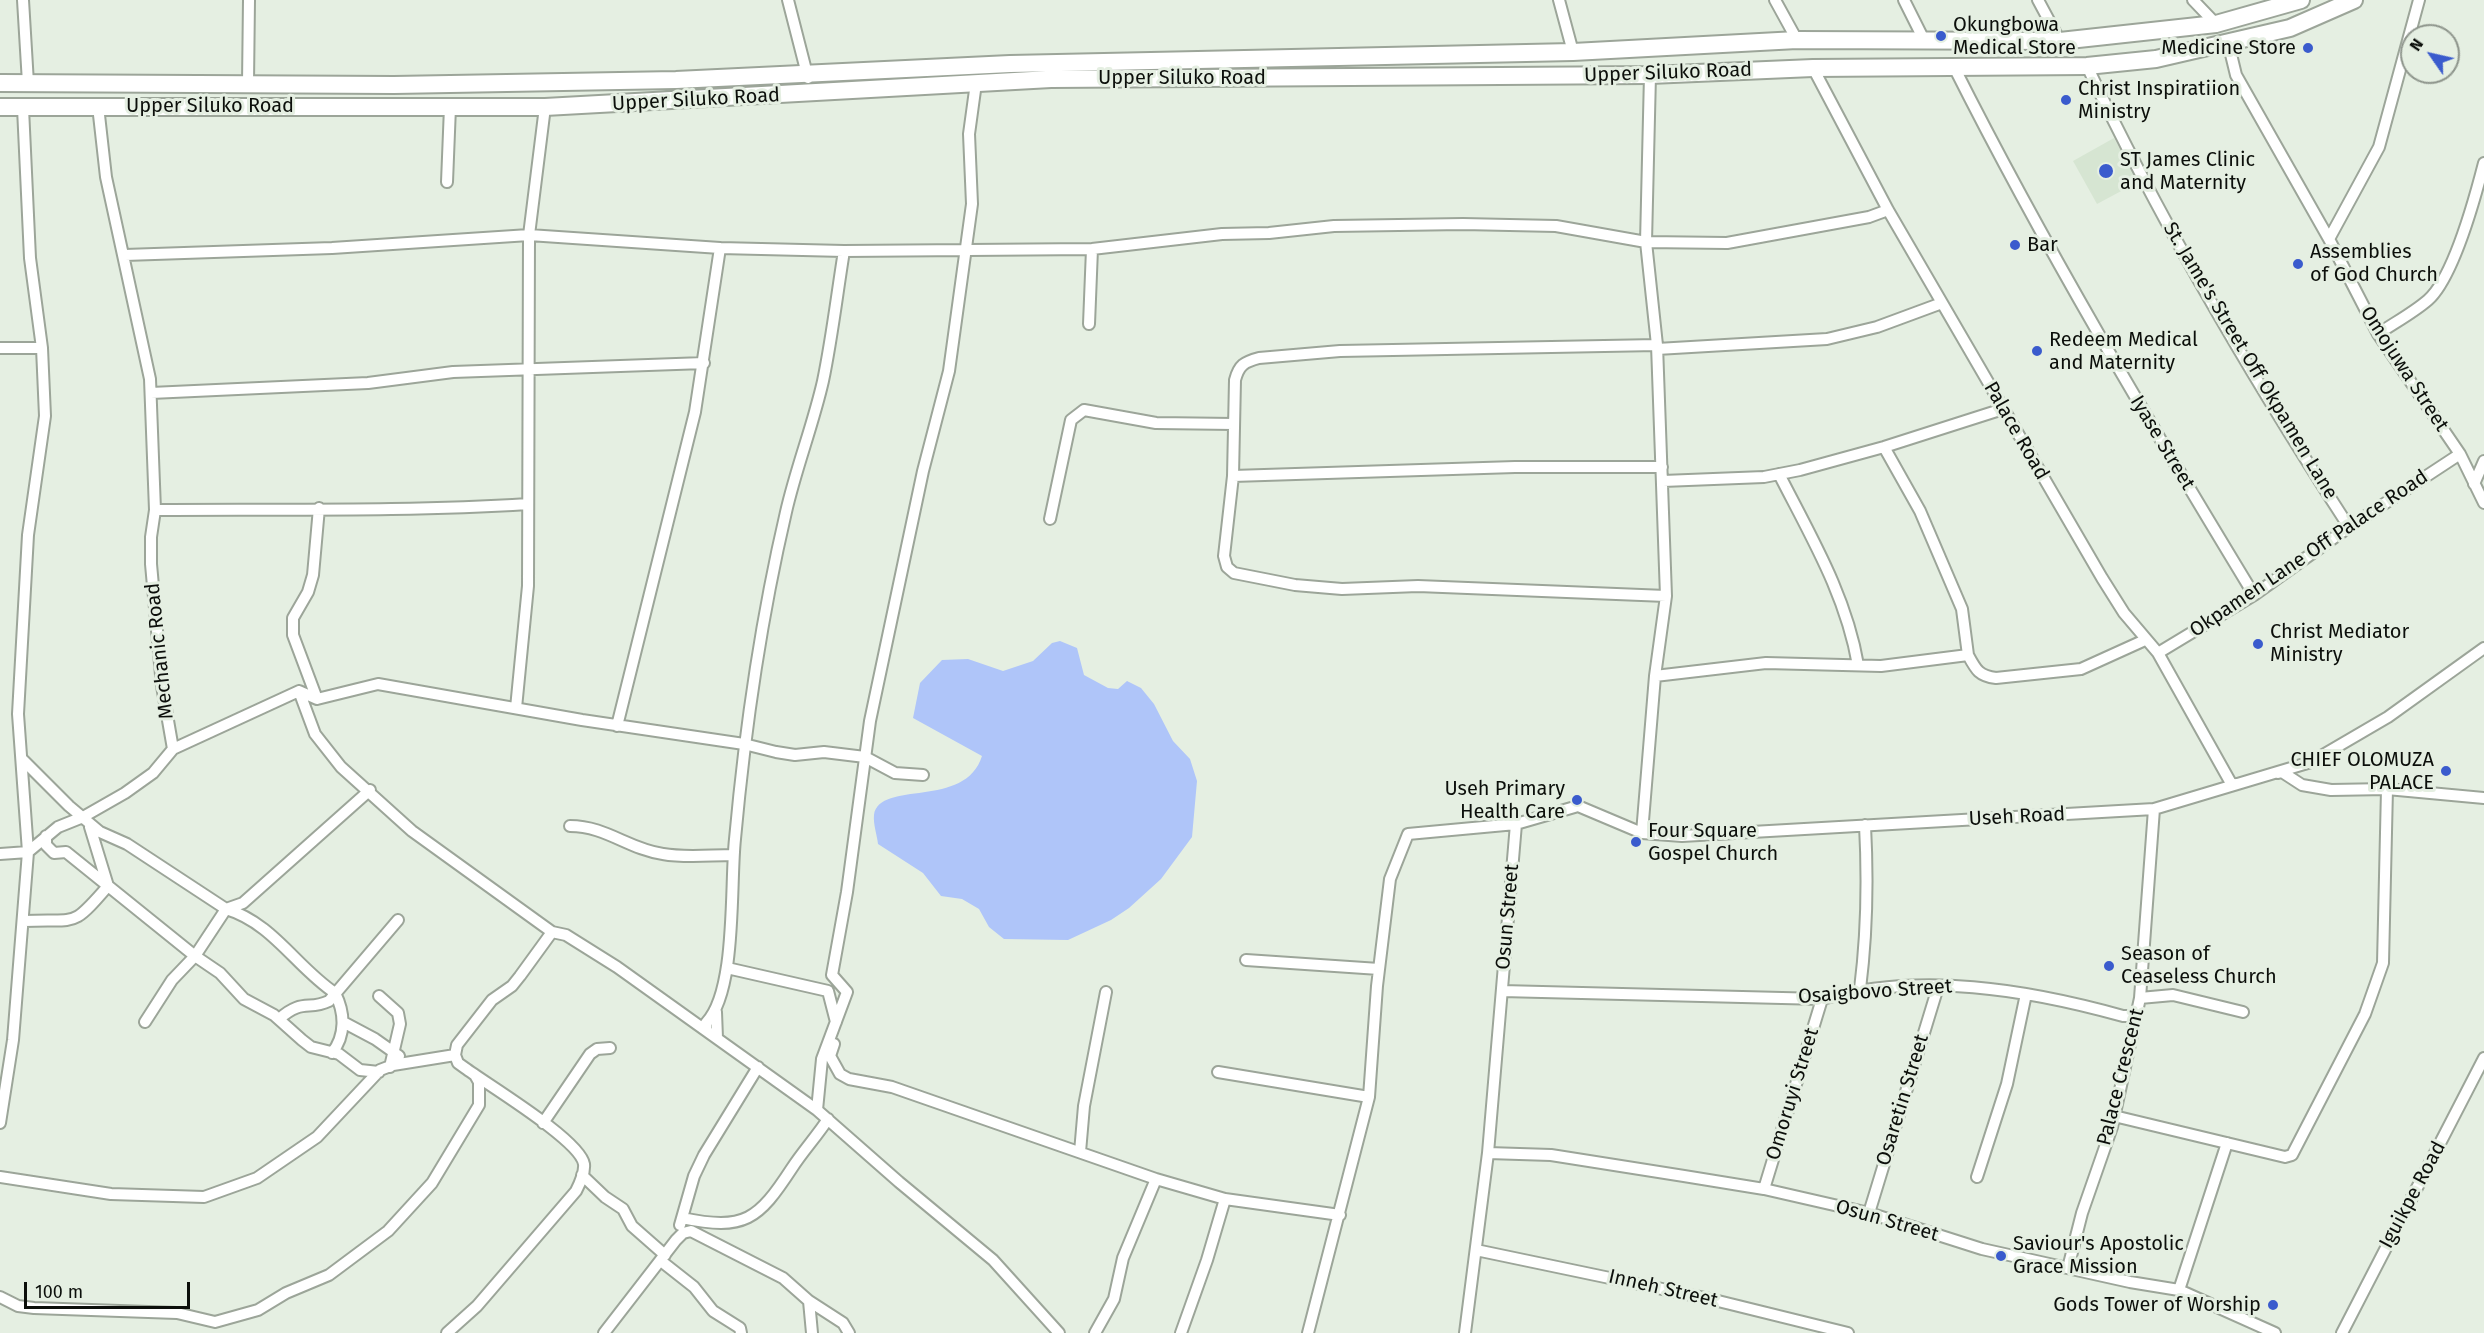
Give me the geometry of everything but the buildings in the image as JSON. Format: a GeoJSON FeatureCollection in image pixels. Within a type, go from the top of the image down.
{"type":"FeatureCollection","features":[{"type":"Feature","properties":{"kind":"main road","name":"Upper Siluko Road"},"geometry":{"type":"LineString","coordinates":[[0,83],[406,85],[808,75],[1010,64],[1574,52],[1797,40],[2060,41],[2216,24],[2301,0]]}},
{"type":"Feature","properties":{"kind":"main road","name":"Upper Siluko Road"},"geometry":{"type":"LineString","coordinates":[[0,107],[545,107],[811,94],[976,83],[1124,78],[1650,75],[1813,68],[2087,66],[2156,59],[2290,28],[2354,0]]}},
{"type":"Feature","properties":{"kind":"street"},"geometry":{"type":"LineString","coordinates":[[23,0],[28,83]]}},
{"type":"Feature","properties":{"kind":"street"},"geometry":{"type":"LineString","coordinates":[[248,83],[249,0]]}},
{"type":"Feature","properties":{"kind":"street"},"geometry":{"type":"LineString","coordinates":[[788,0],[811,94]]}},
{"type":"Feature","properties":{"kind":"street"},"geometry":{"type":"LineString","coordinates":[[1559,0],[1574,52]]}},
{"type":"Feature","properties":{"kind":"street"},"geometry":{"type":"LineString","coordinates":[[1775,0],[1797,40]]}},
{"type":"Feature","properties":{"kind":"street"},"geometry":{"type":"LineString","coordinates":[[1904,0],[1924,40]]}},
{"type":"Feature","properties":{"kind":"street"},"geometry":{"type":"LineString","coordinates":[[2038,0],[2060,41]]}},
{"type":"Feature","properties":{"kind":"street"},"geometry":{"type":"LineString","coordinates":[[2193,0],[2216,24]]}},
{"type":"Feature","properties":{"kind":"street"},"geometry":{"type":"LineString","coordinates":[[2329,239],[2379,147],[2419,0]]}},
{"type":"Feature","properties":{"kind":"street","name":"Omojuwa Street"},"geometry":{"type":"LineString","coordinates":[[2228,42],[2236,75],[2329,239],[2378,334],[2460,454],[2484,503]]}},
{"type":"Feature","properties":{"kind":"street","name":"St. Jame's Street Off Okpamen Lane"},"geometry":{"type":"LineString","coordinates":[[2087,66],[2124,145],[2218,313],[2299,450],[2349,527]]}},
{"type":"Feature","properties":{"kind":"street","name":"Iyase Street"},"geometry":{"type":"LineString","coordinates":[[1954,67],[1988,135],[2135,399],[2254,595]]}},
{"type":"Feature","properties":{"kind":"street","name":"Palace Road"},"geometry":{"type":"LineString","coordinates":[[1813,68],[1888,210],[2003,409],[2124,614],[2158,653],[2232,785]]}},
{"type":"Feature","properties":{"kind":"street"},"geometry":{"type":"LineString","coordinates":[[1642,833],[1655,676],[1666,596],[1657,347],[1646,242],[1650,75]]}},
{"type":"Feature","properties":{"kind":"street"},"geometry":{"type":"LineString","coordinates":[[817,1110],[822,1059],[847,992],[832,975],[847,892],[870,722],[923,471],[949,371],[972,204],[969,134],[976,83]]}},
{"type":"Feature","properties":{"kind":"street","name":"Mechanic Road"},"geometry":{"type":"LineString","coordinates":[[98,106],[106,177],[125,255],[150,379],[155,510],[151,537],[151,564],[162,686],[173,749]]}},
{"type":"Feature","properties":{"kind":"street"},"geometry":{"type":"LineString","coordinates":[[447,182],[450,107]]}},
{"type":"Feature","properties":{"kind":"street"},"geometry":{"type":"LineString","coordinates":[[516,708],[528,586],[529,235],[545,107]]}},
{"type":"Feature","properties":{"kind":"street"},"geometry":{"type":"LineString","coordinates":[[0,1123],[13,1040],[24,921],[27,852],[18,714],[28,535],[45,416],[42,348],[30,258],[23,108]]}},
{"type":"Feature","properties":{"kind":"street"},"geometry":{"type":"LineString","coordinates":[[2378,334],[2429,299],[2449,267],[2471,211],[2484,163]]}},
{"type":"Feature","properties":{"kind":"street"},"geometry":{"type":"LineString","coordinates":[[125,255],[332,248],[529,235],[720,248],[844,251],[1092,249],[1222,234],[1269,233],[1334,225],[1527,224],[1556,226],[1646,242],[1727,243],[1869,217],[1888,210]]}},
{"type":"Feature","properties":{"kind":"street"},"geometry":{"type":"LineString","coordinates":[[617,726],[695,412],[720,248]]}},
{"type":"Feature","properties":{"kind":"street"},"geometry":{"type":"LineString","coordinates":[[1089,324],[1092,249]]}},
{"type":"Feature","properties":{"kind":"street"},"geometry":{"type":"LineString","coordinates":[[717,1038],[716,1012],[727,968],[733,855],[744,744],[786,511],[823,381],[844,251]]}},
{"type":"Feature","properties":{"kind":"street"},"geometry":{"type":"LineString","coordinates":[[1666,596],[1418,586],[1342,589],[1295,585],[1234,573],[1227,567],[1224,556],[1233,476],[1235,380],[1239,367],[1258,358],[1340,351],[1657,347],[1827,339],[1877,327],[1942,303]]}},
{"type":"Feature","properties":{"kind":"street"},"geometry":{"type":"LineString","coordinates":[[0,348],[42,348]]}},
{"type":"Feature","properties":{"kind":"street"},"geometry":{"type":"LineString","coordinates":[[151,393],[368,383],[453,372],[704,363]]}},
{"type":"Feature","properties":{"kind":"street"},"geometry":{"type":"LineString","coordinates":[[1663,481],[1779,474],[1884,447],[2003,409]]}},
{"type":"Feature","properties":{"kind":"street"},"geometry":{"type":"LineString","coordinates":[[1050,519],[1071,420],[1077,413],[1084,410],[1096,411],[1156,423],[1234,423]]}},
{"type":"Feature","properties":{"kind":"street"},"geometry":{"type":"LineString","coordinates":[[1884,447],[1920,511],[1962,609],[1968,656],[1976,671],[1984,676],[1996,678],[2081,669],[2145,640]]}},
{"type":"Feature","properties":{"kind":"street","name":"Okpamen Lane Off Palace Road"},"geometry":{"type":"LineString","coordinates":[[2158,653],[2254,595],[2349,527],[2460,454]]}},
{"type":"Feature","properties":{"kind":"street"},"geometry":{"type":"LineString","coordinates":[[2474,484],[2484,461]]}},
{"type":"Feature","properties":{"kind":"street"},"geometry":{"type":"LineString","coordinates":[[1233,476],[1515,468],[1662,467]]}},
{"type":"Feature","properties":{"kind":"street"},"geometry":{"type":"LineString","coordinates":[[1779,474],[1839,594],[1851,628],[1858,665]]}},
{"type":"Feature","properties":{"kind":"street"},"geometry":{"type":"LineString","coordinates":[[155,510],[319,508],[432,511],[528,504]]}},
{"type":"Feature","properties":{"kind":"street"},"geometry":{"type":"LineString","coordinates":[[316,699],[293,635],[293,618],[308,592],[313,575],[319,508]]}},
{"type":"Feature","properties":{"kind":"street","name":"Useh Road"},"geometry":{"type":"LineString","coordinates":[[1379,969],[1390,879],[1408,834],[1516,824],[1578,806],[1642,833],[1682,836],[2154,809],[2311,762],[2388,717],[2484,648]]}},
{"type":"Feature","properties":{"kind":"street"},"geometry":{"type":"LineString","coordinates":[[1655,676],[1766,663],[1881,666],[1968,656]]}},
{"type":"Feature","properties":{"kind":"street"},"geometry":{"type":"LineString","coordinates":[[0,854],[27,852],[58,827],[83,817],[153,773],[173,749],[298,691],[316,699],[378,684],[617,726],[744,744],[795,755],[824,752],[854,758],[865,757],[895,773],[923,775]]}},
{"type":"Feature","properties":{"kind":"street"},"geometry":{"type":"LineString","coordinates":[[298,691],[315,734],[341,767],[370,790],[412,831],[552,932],[566,934],[585,946],[817,1110],[908,1190],[993,1260],[1059,1333]]}},
{"type":"Feature","properties":{"kind":"street"},"geometry":{"type":"LineString","coordinates":[[22,759],[99,832],[127,844],[226,909],[241,913],[261,925],[336,994],[343,1022],[339,1044],[332,1053]]}},
{"type":"Feature","properties":{"kind":"street"},"geometry":{"type":"LineString","coordinates":[[2232,785],[2282,772],[2301,785],[2331,790],[2387,789],[2484,798]]}},
{"type":"Feature","properties":{"kind":"street"},"geometry":{"type":"LineString","coordinates":[[2114,1116],[2285,1157],[2292,1155],[2365,1014],[2383,963],[2387,789]]}},
{"type":"Feature","properties":{"kind":"street"},"geometry":{"type":"LineString","coordinates":[[146,1022],[172,980],[195,956],[226,909],[243,903],[370,790]]}},
{"type":"Feature","properties":{"kind":"street","name":"Palace Crescent"},"geometry":{"type":"LineString","coordinates":[[2068,1268],[2082,1213],[2114,1116],[2140,998],[2154,809]]}},
{"type":"Feature","properties":{"kind":"street"},"geometry":{"type":"LineString","coordinates":[[83,817],[94,832],[108,886]]}},
{"type":"Feature","properties":{"kind":"street","name":"Osun Street"},"geometry":{"type":"LineString","coordinates":[[1465,1333],[1488,1153],[1516,824]]}},
{"type":"Feature","properties":{"kind":"street"},"geometry":{"type":"LineString","coordinates":[[1860,989],[1867,923],[1865,825]]}},
{"type":"Feature","properties":{"kind":"street"},"geometry":{"type":"LineString","coordinates":[[570,826],[591,826],[624,842],[662,854],[733,855]]}},
{"type":"Feature","properties":{"kind":"street"},"geometry":{"type":"LineString","coordinates":[[45,836],[46,845],[54,853],[66,852],[195,956],[220,973],[244,999],[279,1019],[311,1047],[348,1060],[360,1070],[379,1072]]}},
{"type":"Feature","properties":{"kind":"street"},"geometry":{"type":"LineString","coordinates":[[24,921],[69,921],[83,916],[108,886]]}},
{"type":"Feature","properties":{"kind":"street"},"geometry":{"type":"LineString","coordinates":[[279,1019],[298,1005],[321,1005],[336,994],[398,920]]}},
{"type":"Feature","properties":{"kind":"street"},"geometry":{"type":"LineString","coordinates":[[447,1333],[477,1306],[576,1191],[582,1175],[584,1165],[573,1145],[458,1063],[454,1055],[457,1045],[483,1010],[512,986],[552,932]]}},
{"type":"Feature","properties":{"kind":"street"},"geometry":{"type":"LineString","coordinates":[[1246,960],[1379,969],[1369,1096],[1308,1333]]}},
{"type":"Feature","properties":{"kind":"street"},"geometry":{"type":"LineString","coordinates":[[727,968],[828,991],[837,1021],[830,1056],[840,1074],[849,1079],[892,1087],[1155,1179],[1225,1198],[1340,1215]]}},
{"type":"Feature","properties":{"kind":"street","name":"Osaigbovo Street"},"geometry":{"type":"LineString","coordinates":[[1502,991],[1822,999],[1860,989],[1927,985],[1972,986],[2026,994],[2123,1016],[2136,1016]]}},
{"type":"Feature","properties":{"kind":"street","name":"Osaretin Street"},"geometry":{"type":"LineString","coordinates":[[1869,1213],[1938,987]]}},
{"type":"Feature","properties":{"kind":"street"},"geometry":{"type":"LineString","coordinates":[[1080,1152],[1084,1106],[1106,992]]}},
{"type":"Feature","properties":{"kind":"street"},"geometry":{"type":"LineString","coordinates":[[1977,1177],[2007,1084],[2026,994]]}},
{"type":"Feature","properties":{"kind":"street"},"geometry":{"type":"LineString","coordinates":[[2140,998],[2173,995],[2243,1012]]}},
{"type":"Feature","properties":{"kind":"street"},"geometry":{"type":"LineString","coordinates":[[379,996],[398,1013],[400,1024],[390,1066]]}},
{"type":"Feature","properties":{"kind":"street","name":"Omoruyi Street"},"geometry":{"type":"LineString","coordinates":[[1764,1189],[1822,999]]}},
{"type":"Feature","properties":{"kind":"street"},"geometry":{"type":"LineString","coordinates":[[706,1030],[706,1023],[716,1012]]}},
{"type":"Feature","properties":{"kind":"street"},"geometry":{"type":"LineString","coordinates":[[343,1022],[394,1052],[406,1063]]}},
{"type":"Feature","properties":{"kind":"street"},"geometry":{"type":"LineString","coordinates":[[543,1123],[590,1054],[597,1049],[610,1048]]}},
{"type":"Feature","properties":{"kind":"street"},"geometry":{"type":"LineString","coordinates":[[0,1177],[111,1194],[204,1197],[256,1178],[317,1137],[379,1072],[390,1066],[454,1055]]}},
{"type":"Feature","properties":{"kind":"street","name":"Iguikpe Road"},"geometry":{"type":"LineString","coordinates":[[2342,1333],[2484,1058]]}},
{"type":"Feature","properties":{"kind":"street"},"geometry":{"type":"LineString","coordinates":[[676,1240],[694,1176],[704,1155],[758,1067]]}},
{"type":"Feature","properties":{"kind":"street"},"geometry":{"type":"LineString","coordinates":[[1218,1072],[1369,1096]]}},
{"type":"Feature","properties":{"kind":"street"},"geometry":{"type":"LineString","coordinates":[[0,1297],[18,1306],[34,1308],[177,1313],[215,1322],[258,1310],[286,1293],[329,1275],[388,1231],[414,1205],[454,1150],[479,1105],[479,1082],[475,1075]]}},
{"type":"Feature","properties":{"kind":"street"},"geometry":{"type":"LineString","coordinates":[[682,1218],[716,1225],[737,1222],[761,1210],[778,1191],[802,1153],[828,1119]]}},
{"type":"Feature","properties":{"kind":"street"},"geometry":{"type":"LineString","coordinates":[[2179,1290],[2227,1143]]}},
{"type":"Feature","properties":{"kind":"street","name":"Osun Street"},"geometry":{"type":"LineString","coordinates":[[1488,1153],[1551,1155],[1764,1189],[1869,1213],[1982,1250],[2179,1290],[2275,1333]]}},
{"type":"Feature","properties":{"kind":"street"},"geometry":{"type":"LineString","coordinates":[[582,1175],[605,1197],[623,1209],[632,1226],[694,1287],[713,1311],[740,1328],[741,1333]]}},
{"type":"Feature","properties":{"kind":"street"},"geometry":{"type":"LineString","coordinates":[[1095,1333],[1114,1299],[1122,1258],[1155,1179]]}},
{"type":"Feature","properties":{"kind":"street"},"geometry":{"type":"LineString","coordinates":[[1181,1333],[1207,1260],[1225,1198]]}},
{"type":"Feature","properties":{"kind":"street"},"geometry":{"type":"LineString","coordinates":[[604,1333],[676,1240],[683,1233],[691,1231],[783,1278],[809,1301],[843,1323],[849,1333]]}},
{"type":"Feature","properties":{"kind":"street","name":"Inneh Street"},"geometry":{"type":"LineString","coordinates":[[1476,1250],[1710,1299],[1848,1333]]}},
{"type":"Feature","properties":{"kind":"street"},"geometry":{"type":"LineString","coordinates":[[809,1301],[812,1333]]}},
{"type":"Feature","properties":{"kind":"shaded area","name":"ST James Clinic and Maternity"},"geometry":{"type":"Polygon","coordinates":[[[2114,138],[2138,182],[2097,204],[2073,161],[2114,138]]]}},
{"type":"Feature","properties":{"kind":"water"},"geometry":{"type":"Polygon","coordinates":[[[1060,641],[1077,648],[1084,675],[1108,688],[1118,689],[1127,681],[1141,688],[1154,704],[1173,741],[1190,759],[1197,781],[1192,837],[1161,879],[1129,908],[1111,920],[1068,940],[1004,939],[989,927],[979,909],[962,899],[941,896],[923,873],[878,844],[874,815],[880,804],[891,798],[942,789],[959,783],[973,773],[982,756],[913,718],[920,683],[942,660],[968,659],[1003,671],[1033,661],[1052,643],[1060,641]]]}},
{"type":"Feature","properties":{"kind":"place","name":"Okungbowa Medical Store"},"geometry":{"type":"Point","coordinates":[1941,36]}},
{"type":"Feature","properties":{"kind":"place","name":"Medicine Store"},"geometry":{"type":"Point","coordinates":[2308,48]}},
{"type":"Feature","properties":{"kind":"place","name":"Christ Inspiratiion Ministry"},"geometry":{"type":"Point","coordinates":[2066,100]}},
{"type":"Feature","properties":{"kind":"place","name":"ST James Clinic and Maternity"},"geometry":{"type":"Point","coordinates":[2106,171]}},
{"type":"Feature","properties":{"kind":"place","name":"Bar"},"geometry":{"type":"Point","coordinates":[2015,245]}},
{"type":"Feature","properties":{"kind":"place","name":"Assemblies of God Church"},"geometry":{"type":"Point","coordinates":[2298,264]}},
{"type":"Feature","properties":{"kind":"place","name":"Redeem Medical and Maternity"},"geometry":{"type":"Point","coordinates":[2037,351]}},
{"type":"Feature","properties":{"kind":"place","name":"Christ Mediator Ministry"},"geometry":{"type":"Point","coordinates":[2258,644]}},
{"type":"Feature","properties":{"kind":"place","name":"CHIEF OLOMUZA PALACE"},"geometry":{"type":"Point","coordinates":[2446,771]}},
{"type":"Feature","properties":{"kind":"place","name":"Useh Primary Health Care"},"geometry":{"type":"Point","coordinates":[1577,800]}},
{"type":"Feature","properties":{"kind":"place","name":"Four Square Gospel Church"},"geometry":{"type":"Point","coordinates":[1636,842]}},
{"type":"Feature","properties":{"kind":"place","name":"Season of Ceaseless Church"},"geometry":{"type":"Point","coordinates":[2109,966]}},
{"type":"Feature","properties":{"kind":"place","name":"Saviour's Apostolic Grace Mission"},"geometry":{"type":"Point","coordinates":[2001,1256]}},
{"type":"Feature","properties":{"kind":"place","name":"Gods Tower of Worship"},"geometry":{"type":"Point","coordinates":[2273,1305]}}]}
